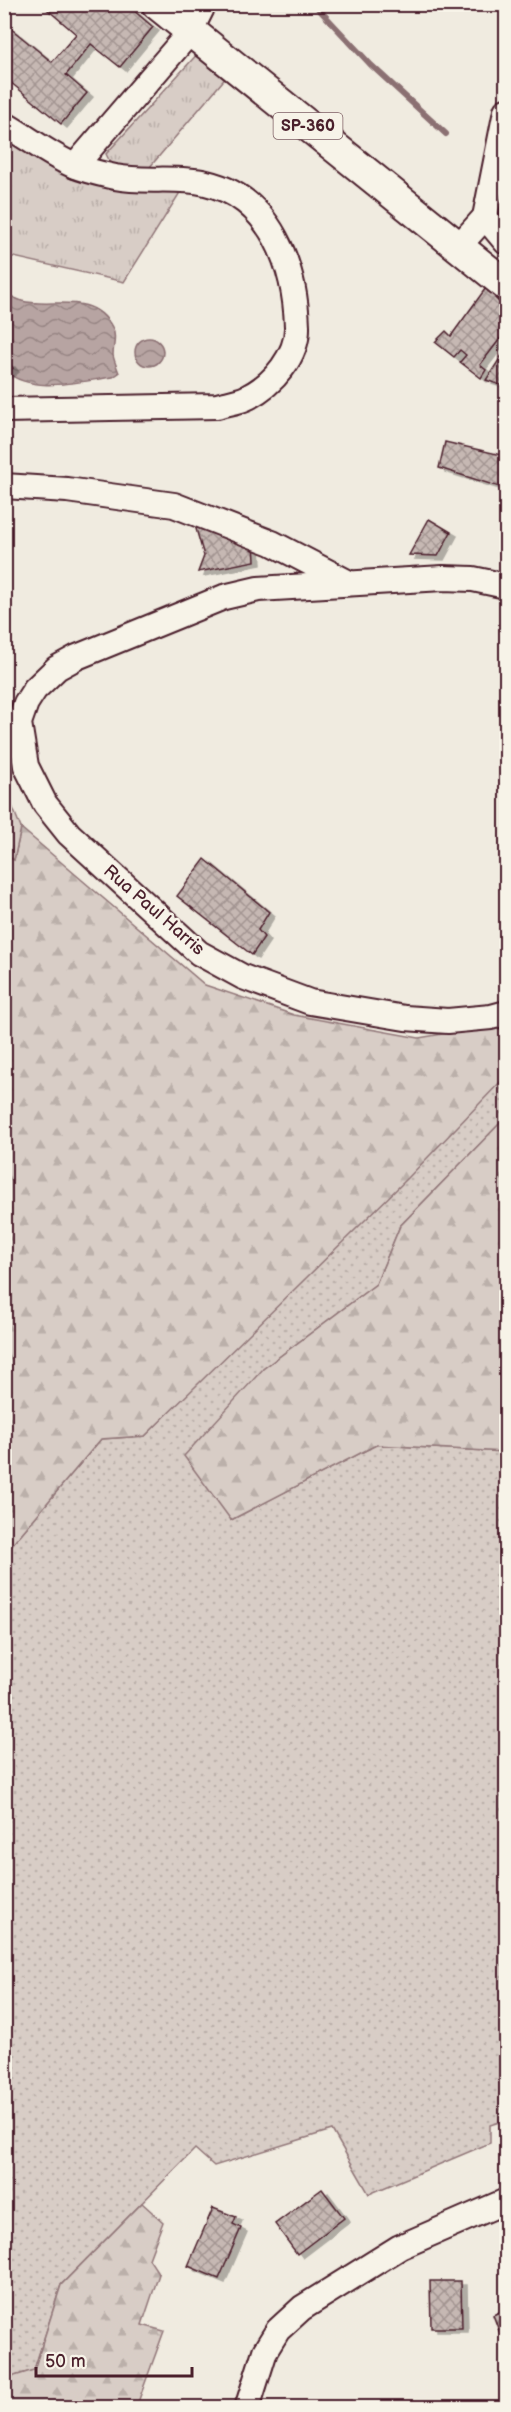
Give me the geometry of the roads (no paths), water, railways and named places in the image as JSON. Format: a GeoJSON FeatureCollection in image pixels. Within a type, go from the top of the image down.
{"type":"FeatureCollection","features":[{"type":"Feature","properties":{"kind":"main road","name":"SP-360"},"geometry":{"type":"LineString","coordinates":[[157,4],[458,248],[507,285]]}},
{"type":"Feature","properties":{"kind":"street"},"geometry":{"type":"LineString","coordinates":[[75,166],[190,32],[204,4]]}},
{"type":"Feature","properties":{"kind":"street"},"geometry":{"type":"LineString","coordinates":[[458,248],[485,217],[507,111]]}},
{"type":"Feature","properties":{"kind":"street"},"geometry":{"type":"LineString","coordinates":[[4,124],[75,166],[117,178],[207,183],[239,196],[258,213],[274,234],[288,266],[294,289],[298,336],[289,357],[278,374],[265,386],[246,398],[217,406],[4,410]]}},
{"type":"Feature","properties":{"kind":"street"},"geometry":{"type":"LineString","coordinates":[[485,217],[507,242]]}},
{"type":"Feature","properties":{"kind":"street"},"geometry":{"type":"LineString","coordinates":[[4,486],[67,490],[174,506],[272,543],[348,583],[443,578],[473,579],[507,586]]}},
{"type":"Feature","properties":{"kind":"street","name":"Rua Paul Harris"},"geometry":{"type":"LineString","coordinates":[[348,583],[258,589],[224,597],[77,657],[57,668],[35,689],[26,702],[19,723],[26,766],[45,804],[63,826],[200,954],[243,977],[310,1002],[405,1018],[448,1021],[491,1017],[507,1013]]}},
{"type":"Feature","properties":{"kind":"street"},"geometry":{"type":"LineString","coordinates":[[247,2408],[265,2351],[278,2330],[302,2308],[400,2247],[507,2201]]}},
{"type":"Feature","properties":{"kind":"water"},"geometry":{"type":"Polygon","coordinates":[[[5,293],[22,301],[33,303],[70,303],[94,308],[112,327],[115,338],[113,355],[119,373],[113,377],[57,385],[29,383],[5,371],[5,293]]]}},
{"type":"Feature","properties":{"kind":"water"},"geometry":{"type":"Polygon","coordinates":[[[149,338],[159,342],[163,352],[159,362],[149,366],[139,362],[135,352],[139,342],[149,338]]]}},
{"type":"Feature","properties":{"kind":"waterway"},"geometry":{"type":"LineString","coordinates":[[314,4],[371,65],[446,134]]}}]}
